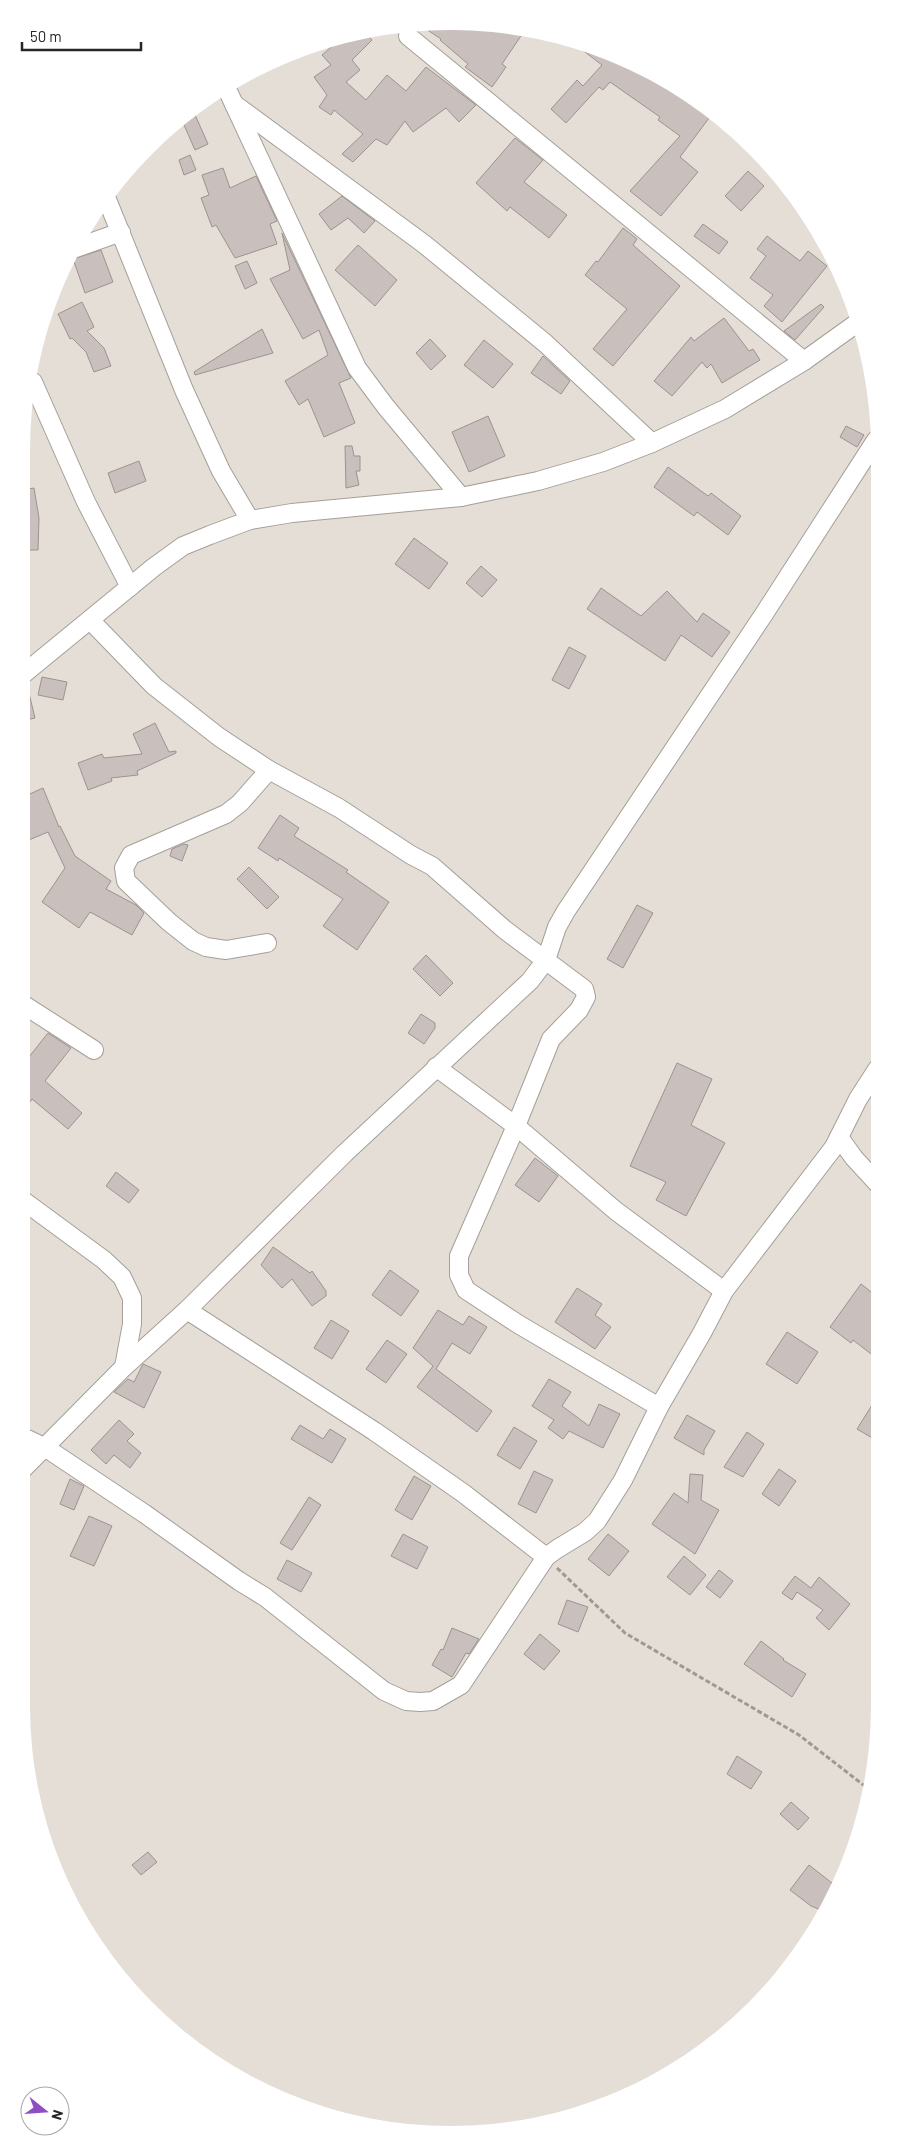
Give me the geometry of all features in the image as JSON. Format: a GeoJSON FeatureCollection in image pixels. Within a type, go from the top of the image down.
{"type":"FeatureCollection","features":[{"type":"Feature","properties":{"kind":"street"},"geometry":{"type":"LineString","coordinates":[[408,36],[804,361]]}},
{"type":"Feature","properties":{"kind":"street"},"geometry":{"type":"LineString","coordinates":[[229,93],[357,368],[386,407],[461,497]]}},
{"type":"Feature","properties":{"kind":"street"},"geometry":{"type":"LineString","coordinates":[[234,104],[424,244],[545,342],[652,443]]}},
{"type":"Feature","properties":{"kind":"street"},"geometry":{"type":"LineString","coordinates":[[110,205],[188,399],[221,471],[250,520]]}},
{"type":"Feature","properties":{"kind":"street"},"geometry":{"type":"LineString","coordinates":[[83,245],[121,232]]}},
{"type":"Feature","properties":{"kind":"street"},"geometry":{"type":"LineString","coordinates":[[30,669],[183,546],[250,520],[292,513],[461,497],[538,481],[603,462],[652,443],[725,409],[804,361],[852,326]]}},
{"type":"Feature","properties":{"kind":"street"},"geometry":{"type":"LineString","coordinates":[[35,387],[86,502],[130,587]]}},
{"type":"Feature","properties":{"kind":"street"},"geometry":{"type":"LineString","coordinates":[[30,1463],[124,1367],[187,1310],[345,1153],[530,981],[546,960],[557,928],[566,912],[871,454]]}},
{"type":"Feature","properties":{"kind":"street"},"geometry":{"type":"LineString","coordinates":[[90,620],[154,686],[219,737],[269,770],[338,808],[411,855],[432,866],[505,930],[584,989],[586,997],[579,1010],[551,1039],[516,1126],[459,1256],[459,1275],[466,1290],[518,1324],[659,1406]]}},
{"type":"Feature","properties":{"kind":"street"},"geometry":{"type":"LineString","coordinates":[[267,943],[226,950],[206,947],[192,941],[126,881],[124,868],[131,855],[226,814],[240,803],[269,770]]}},
{"type":"Feature","properties":{"kind":"street"},"geometry":{"type":"LineString","coordinates":[[30,1009],[94,1050]]}},
{"type":"Feature","properties":{"kind":"street"},"geometry":{"type":"LineString","coordinates":[[436,1067],[516,1126],[616,1211],[724,1291]]}},
{"type":"Feature","properties":{"kind":"street"},"geometry":{"type":"LineString","coordinates":[[30,1440],[46,1448],[145,1514],[239,1581],[265,1597],[384,1691],[406,1701],[434,1701],[461,1685],[546,1558],[557,1548],[585,1532],[597,1521],[623,1480],[659,1406],[702,1333],[724,1291],[834,1147],[858,1099],[871,1079]]}},
{"type":"Feature","properties":{"kind":"street"},"geometry":{"type":"LineString","coordinates":[[839,1137],[854,1158],[871,1176]]}},
{"type":"Feature","properties":{"kind":"street"},"geometry":{"type":"LineString","coordinates":[[30,1205],[104,1260],[122,1277],[132,1298],[132,1324],[124,1367]]}},
{"type":"Feature","properties":{"kind":"street"},"geometry":{"type":"LineString","coordinates":[[187,1310],[382,1436],[463,1493],[546,1558]]}},
{"type":"Feature","properties":{"kind":"path"},"geometry":{"type":"LineString","coordinates":[[546,1558],[625,1632],[799,1735],[863,1785]]}},
{"type":"Feature","properties":{"kind":"building"},"geometry":{"type":"Polygon","coordinates":[[[429,31],[478,31],[521,36],[502,64],[506,67],[492,87],[465,67],[468,64],[441,39],[429,31]]]}},
{"type":"Feature","properties":{"kind":"building"},"geometry":{"type":"Polygon","coordinates":[[[370,38],[372,40],[352,60],[360,70],[346,82],[366,100],[387,75],[406,91],[426,67],[476,105],[459,122],[446,108],[413,132],[405,121],[387,145],[376,139],[353,162],[342,154],[363,134],[334,110],[331,115],[319,107],[327,95],[314,77],[331,65],[322,55],[331,47],[370,38]]]}},
{"type":"Feature","properties":{"kind":"building"},"geometry":{"type":"Polygon","coordinates":[[[584,51],[636,73],[661,86],[708,119],[680,157],[698,172],[661,216],[630,191],[680,136],[658,120],[660,117],[610,82],[603,90],[599,87],[566,123],[551,109],[577,80],[583,86],[602,65],[584,51]]]}},
{"type":"Feature","properties":{"kind":"building"},"geometry":{"type":"Polygon","coordinates":[[[196,116],[208,144],[195,150],[184,125],[196,116]]]}},
{"type":"Feature","properties":{"kind":"building"},"geometry":{"type":"Polygon","coordinates":[[[515,138],[543,160],[524,182],[567,215],[549,238],[510,207],[507,211],[476,183],[515,138]]]}},
{"type":"Feature","properties":{"kind":"building"},"geometry":{"type":"Polygon","coordinates":[[[190,155],[196,170],[184,175],[179,160],[190,155]]]}},
{"type":"Feature","properties":{"kind":"building"},"geometry":{"type":"Polygon","coordinates":[[[223,168],[230,188],[256,176],[277,221],[270,224],[277,244],[235,258],[216,225],[212,227],[201,198],[209,195],[202,175],[223,168]]]}},
{"type":"Feature","properties":{"kind":"building"},"geometry":{"type":"Polygon","coordinates":[[[748,171],[764,186],[741,211],[725,196],[748,171]]]}},
{"type":"Feature","properties":{"kind":"building"},"geometry":{"type":"Polygon","coordinates":[[[342,196],[375,221],[364,233],[348,218],[331,230],[319,214],[342,196]]]}},
{"type":"Feature","properties":{"kind":"building"},"geometry":{"type":"Polygon","coordinates":[[[703,224],[728,242],[719,254],[694,236],[703,224]]]}},
{"type":"Feature","properties":{"kind":"building"},"geometry":{"type":"Polygon","coordinates":[[[623,228],[637,239],[633,245],[680,286],[613,366],[593,349],[627,309],[585,275],[596,261],[598,262],[623,228]]]}},
{"type":"Feature","properties":{"kind":"building"},"geometry":{"type":"Polygon","coordinates":[[[282,233],[351,378],[339,383],[355,423],[324,437],[308,399],[299,405],[285,381],[328,355],[319,330],[303,339],[270,279],[290,270],[282,233]]]}},
{"type":"Feature","properties":{"kind":"building"},"geometry":{"type":"Polygon","coordinates":[[[767,236],[800,261],[808,251],[827,266],[782,322],[764,306],[773,295],[750,278],[766,256],[757,249],[767,236]]]}},
{"type":"Feature","properties":{"kind":"building"},"geometry":{"type":"Polygon","coordinates":[[[358,245],[397,280],[375,306],[335,270],[358,245]]]}},
{"type":"Feature","properties":{"kind":"building"},"geometry":{"type":"Polygon","coordinates":[[[101,250],[113,282],[85,293],[74,263],[77,258],[101,250]]]}},
{"type":"Feature","properties":{"kind":"building"},"geometry":{"type":"Polygon","coordinates":[[[247,261],[257,283],[245,289],[235,266],[247,261]]]}},
{"type":"Feature","properties":{"kind":"building"},"geometry":{"type":"Polygon","coordinates":[[[82,302],[94,327],[87,331],[104,348],[111,366],[94,372],[86,352],[72,338],[70,339],[58,314],[82,302]]]}},
{"type":"Feature","properties":{"kind":"building"},"geometry":{"type":"Polygon","coordinates":[[[821,304],[824,307],[795,340],[784,331],[821,304]]]}},
{"type":"Feature","properties":{"kind":"building"},"geometry":{"type":"Polygon","coordinates":[[[724,318],[749,351],[753,349],[760,360],[722,383],[711,364],[707,368],[702,362],[672,396],[654,381],[691,337],[694,341],[724,318]]]}},
{"type":"Feature","properties":{"kind":"building"},"geometry":{"type":"Polygon","coordinates":[[[262,329],[273,353],[195,375],[194,372],[262,329]]]}},
{"type":"Feature","properties":{"kind":"building"},"geometry":{"type":"Polygon","coordinates":[[[430,339],[446,356],[431,370],[416,353],[430,339]]]}},
{"type":"Feature","properties":{"kind":"building"},"geometry":{"type":"Polygon","coordinates":[[[484,340],[513,364],[493,388],[464,365],[484,340]]]}},
{"type":"Feature","properties":{"kind":"building"},"geometry":{"type":"Polygon","coordinates":[[[543,356],[570,381],[561,394],[531,373],[543,356]]]}},
{"type":"Feature","properties":{"kind":"building"},"geometry":{"type":"Polygon","coordinates":[[[488,416],[505,456],[469,472],[452,432],[488,416]]]}},
{"type":"Feature","properties":{"kind":"building"},"geometry":{"type":"Polygon","coordinates":[[[846,426],[864,435],[857,447],[840,437],[846,426]]]}},
{"type":"Feature","properties":{"kind":"building"},"geometry":{"type":"Polygon","coordinates":[[[345,446],[352,446],[354,456],[360,456],[360,471],[356,471],[359,485],[346,488],[345,446]]]}},
{"type":"Feature","properties":{"kind":"building"},"geometry":{"type":"Polygon","coordinates":[[[139,461],[146,481],[115,493],[108,473],[139,461]]]}},
{"type":"Feature","properties":{"kind":"building"},"geometry":{"type":"Polygon","coordinates":[[[668,467],[708,496],[711,493],[741,516],[728,535],[697,512],[694,516],[654,487],[668,467]]]}},
{"type":"Feature","properties":{"kind":"building"},"geometry":{"type":"Polygon","coordinates":[[[34,488],[39,518],[38,550],[30,550],[30,489],[34,488]]]}},
{"type":"Feature","properties":{"kind":"building"},"geometry":{"type":"Polygon","coordinates":[[[414,538],[448,563],[429,589],[395,564],[414,538]]]}},
{"type":"Feature","properties":{"kind":"building"},"geometry":{"type":"Polygon","coordinates":[[[481,566],[497,580],[482,597],[466,583],[481,566]]]}},
{"type":"Feature","properties":{"kind":"building"},"geometry":{"type":"Polygon","coordinates":[[[601,588],[641,616],[667,591],[697,622],[703,613],[730,632],[712,657],[681,635],[665,661],[587,609],[601,588]]]}},
{"type":"Feature","properties":{"kind":"building"},"geometry":{"type":"Polygon","coordinates":[[[569,647],[586,656],[569,689],[552,680],[569,647]]]}},
{"type":"Feature","properties":{"kind":"building"},"geometry":{"type":"Polygon","coordinates":[[[42,677],[67,682],[63,700],[38,695],[42,677]]]}},
{"type":"Feature","properties":{"kind":"building"},"geometry":{"type":"Polygon","coordinates":[[[30,697],[35,718],[30,719],[30,697]]]}},
{"type":"Feature","properties":{"kind":"building"},"geometry":{"type":"Polygon","coordinates":[[[155,723],[169,752],[176,751],[176,753],[137,771],[138,775],[111,778],[112,781],[88,790],[78,763],[102,754],[104,758],[142,754],[133,734],[155,723]]]}},
{"type":"Feature","properties":{"kind":"building"},"geometry":{"type":"Polygon","coordinates":[[[43,788],[59,827],[75,856],[111,881],[106,889],[136,905],[144,913],[132,935],[90,912],[79,928],[42,902],[65,868],[48,832],[30,840],[30,794],[43,788]]]}},
{"type":"Feature","properties":{"kind":"building"},"geometry":{"type":"Polygon","coordinates":[[[280,815],[299,828],[294,836],[348,870],[346,872],[389,902],[357,950],[323,926],[343,899],[279,858],[278,861],[258,848],[280,815]]]}},
{"type":"Feature","properties":{"kind":"building"},"geometry":{"type":"Polygon","coordinates":[[[184,844],[188,845],[182,861],[170,856],[172,849],[184,844]]]}},
{"type":"Feature","properties":{"kind":"building"},"geometry":{"type":"Polygon","coordinates":[[[249,867],[279,897],[267,909],[237,879],[249,867]]]}},
{"type":"Feature","properties":{"kind":"building"},"geometry":{"type":"Polygon","coordinates":[[[637,905],[653,913],[623,968],[607,959],[637,905]]]}},
{"type":"Feature","properties":{"kind":"building"},"geometry":{"type":"Polygon","coordinates":[[[426,955],[453,983],[440,996],[413,969],[426,955]]]}},
{"type":"Feature","properties":{"kind":"building"},"geometry":{"type":"Polygon","coordinates":[[[421,1014],[435,1023],[435,1028],[424,1044],[408,1033],[421,1014]]]}},
{"type":"Feature","properties":{"kind":"building"},"geometry":{"type":"Polygon","coordinates":[[[48,1033],[71,1048],[45,1081],[82,1113],[68,1129],[32,1099],[30,1102],[30,1056],[48,1033]]]}},
{"type":"Feature","properties":{"kind":"building"},"geometry":{"type":"Polygon","coordinates":[[[677,1063],[712,1079],[691,1125],[725,1143],[686,1216],[656,1200],[666,1182],[630,1166],[677,1063]]]}},
{"type":"Feature","properties":{"kind":"building"},"geometry":{"type":"Polygon","coordinates":[[[535,1158],[558,1176],[539,1202],[515,1185],[535,1158]]]}},
{"type":"Feature","properties":{"kind":"building"},"geometry":{"type":"Polygon","coordinates":[[[116,1172],[139,1190],[129,1203],[106,1186],[116,1172]]]}},
{"type":"Feature","properties":{"kind":"building"},"geometry":{"type":"Polygon","coordinates":[[[273,1247],[310,1273],[312,1271],[326,1291],[326,1296],[312,1306],[292,1279],[282,1288],[261,1265],[273,1247]]]}},
{"type":"Feature","properties":{"kind":"building"},"geometry":{"type":"Polygon","coordinates":[[[390,1270],[419,1291],[401,1316],[372,1295],[390,1270]]]}},
{"type":"Feature","properties":{"kind":"building"},"geometry":{"type":"Polygon","coordinates":[[[861,1284],[871,1292],[871,1354],[853,1340],[851,1343],[830,1327],[861,1284]]]}},
{"type":"Feature","properties":{"kind":"building"},"geometry":{"type":"Polygon","coordinates":[[[577,1288],[602,1304],[595,1315],[611,1327],[595,1349],[555,1322],[577,1288]]]}},
{"type":"Feature","properties":{"kind":"building"},"geometry":{"type":"Polygon","coordinates":[[[438,1310],[463,1325],[469,1316],[487,1327],[470,1354],[452,1343],[436,1369],[492,1411],[477,1432],[417,1387],[433,1366],[413,1348],[438,1310]]]}},
{"type":"Feature","properties":{"kind":"building"},"geometry":{"type":"Polygon","coordinates":[[[331,1320],[349,1331],[332,1359],[314,1348],[331,1320]]]}},
{"type":"Feature","properties":{"kind":"building"},"geometry":{"type":"Polygon","coordinates":[[[787,1332],[818,1352],[797,1384],[766,1364],[787,1332]]]}},
{"type":"Feature","properties":{"kind":"building"},"geometry":{"type":"Polygon","coordinates":[[[387,1340],[407,1354],[386,1383],[366,1369],[387,1340]]]}},
{"type":"Feature","properties":{"kind":"building"},"geometry":{"type":"Polygon","coordinates":[[[143,1364],[161,1372],[144,1408],[114,1392],[128,1379],[134,1382],[143,1364]]]}},
{"type":"Feature","properties":{"kind":"building"},"geometry":{"type":"Polygon","coordinates":[[[549,1379],[571,1392],[562,1406],[589,1426],[599,1404],[620,1414],[603,1448],[569,1431],[563,1439],[548,1428],[554,1420],[532,1406],[549,1379]]]}},
{"type":"Feature","properties":{"kind":"building"},"geometry":{"type":"Polygon","coordinates":[[[871,1407],[871,1437],[857,1429],[871,1407]]]}},
{"type":"Feature","properties":{"kind":"building"},"geometry":{"type":"Polygon","coordinates":[[[687,1415],[715,1431],[704,1450],[704,1455],[674,1438],[687,1415]]]}},
{"type":"Feature","properties":{"kind":"building"},"geometry":{"type":"Polygon","coordinates":[[[119,1420],[134,1434],[127,1441],[141,1453],[130,1468],[114,1455],[106,1464],[91,1450],[119,1420]]]}},
{"type":"Feature","properties":{"kind":"building"},"geometry":{"type":"Polygon","coordinates":[[[300,1425],[323,1439],[330,1429],[346,1439],[332,1463],[291,1439],[300,1425]]]}},
{"type":"Feature","properties":{"kind":"building"},"geometry":{"type":"Polygon","coordinates":[[[514,1427],[537,1441],[520,1469],[497,1455],[514,1427]]]}},
{"type":"Feature","properties":{"kind":"building"},"geometry":{"type":"Polygon","coordinates":[[[747,1432],[764,1444],[743,1477],[724,1467],[747,1432]]]}},
{"type":"Feature","properties":{"kind":"building"},"geometry":{"type":"Polygon","coordinates":[[[779,1469],[796,1481],[779,1506],[762,1494],[779,1469]]]}},
{"type":"Feature","properties":{"kind":"building"},"geometry":{"type":"Polygon","coordinates":[[[534,1471],[553,1480],[536,1513],[518,1504],[534,1471]]]}},
{"type":"Feature","properties":{"kind":"building"},"geometry":{"type":"Polygon","coordinates":[[[690,1474],[703,1475],[701,1500],[719,1510],[695,1554],[652,1524],[674,1493],[688,1503],[690,1474]]]}},
{"type":"Feature","properties":{"kind":"building"},"geometry":{"type":"Polygon","coordinates":[[[414,1476],[431,1486],[412,1520],[395,1510],[414,1476]]]}},
{"type":"Feature","properties":{"kind":"building"},"geometry":{"type":"Polygon","coordinates":[[[70,1479],[84,1486],[74,1510],[60,1504],[70,1479]]]}},
{"type":"Feature","properties":{"kind":"building"},"geometry":{"type":"Polygon","coordinates":[[[309,1497],[321,1505],[292,1550],[280,1543],[309,1497]]]}},
{"type":"Feature","properties":{"kind":"building"},"geometry":{"type":"Polygon","coordinates":[[[89,1516],[112,1526],[94,1566],[70,1556],[89,1516]]]}},
{"type":"Feature","properties":{"kind":"building"},"geometry":{"type":"Polygon","coordinates":[[[403,1534],[428,1547],[417,1569],[391,1556],[403,1534]]]}},
{"type":"Feature","properties":{"kind":"building"},"geometry":{"type":"Polygon","coordinates":[[[608,1534],[629,1551],[609,1576],[588,1559],[608,1534]]]}},
{"type":"Feature","properties":{"kind":"building"},"geometry":{"type":"Polygon","coordinates":[[[684,1556],[706,1575],[690,1595],[667,1577],[684,1556]]]}},
{"type":"Feature","properties":{"kind":"building"},"geometry":{"type":"Polygon","coordinates":[[[287,1560],[312,1573],[301,1592],[277,1579],[287,1560]]]}},
{"type":"Feature","properties":{"kind":"building"},"geometry":{"type":"Polygon","coordinates":[[[719,1570],[733,1581],[720,1598],[706,1587],[719,1570]]]}},
{"type":"Feature","properties":{"kind":"building"},"geometry":{"type":"Polygon","coordinates":[[[795,1576],[811,1588],[819,1577],[850,1604],[829,1630],[816,1618],[823,1610],[797,1592],[792,1600],[782,1593],[795,1576]]]}},
{"type":"Feature","properties":{"kind":"building"},"geometry":{"type":"Polygon","coordinates":[[[567,1600],[588,1607],[578,1632],[558,1624],[567,1600]]]}},
{"type":"Feature","properties":{"kind":"building"},"geometry":{"type":"Polygon","coordinates":[[[452,1628],[479,1639],[469,1654],[466,1653],[452,1677],[432,1665],[441,1649],[443,1650],[452,1628]]]}},
{"type":"Feature","properties":{"kind":"building"},"geometry":{"type":"Polygon","coordinates":[[[540,1634],[560,1651],[544,1670],[524,1654],[540,1634]]]}},
{"type":"Feature","properties":{"kind":"building"},"geometry":{"type":"Polygon","coordinates":[[[761,1641],[783,1660],[806,1674],[792,1697],[744,1664],[761,1641]]]}},
{"type":"Feature","properties":{"kind":"building"},"geometry":{"type":"Polygon","coordinates":[[[737,1756],[762,1772],[751,1789],[727,1774],[737,1756]]]}},
{"type":"Feature","properties":{"kind":"building"},"geometry":{"type":"Polygon","coordinates":[[[791,1802],[809,1818],[798,1830],[780,1814],[791,1802]]]}},
{"type":"Feature","properties":{"kind":"building"},"geometry":{"type":"Polygon","coordinates":[[[148,1852],[157,1862],[141,1875],[132,1865],[148,1852]]]}},
{"type":"Feature","properties":{"kind":"building"},"geometry":{"type":"Polygon","coordinates":[[[809,1865],[832,1883],[819,1909],[811,1906],[790,1890],[809,1865]]]}}]}
